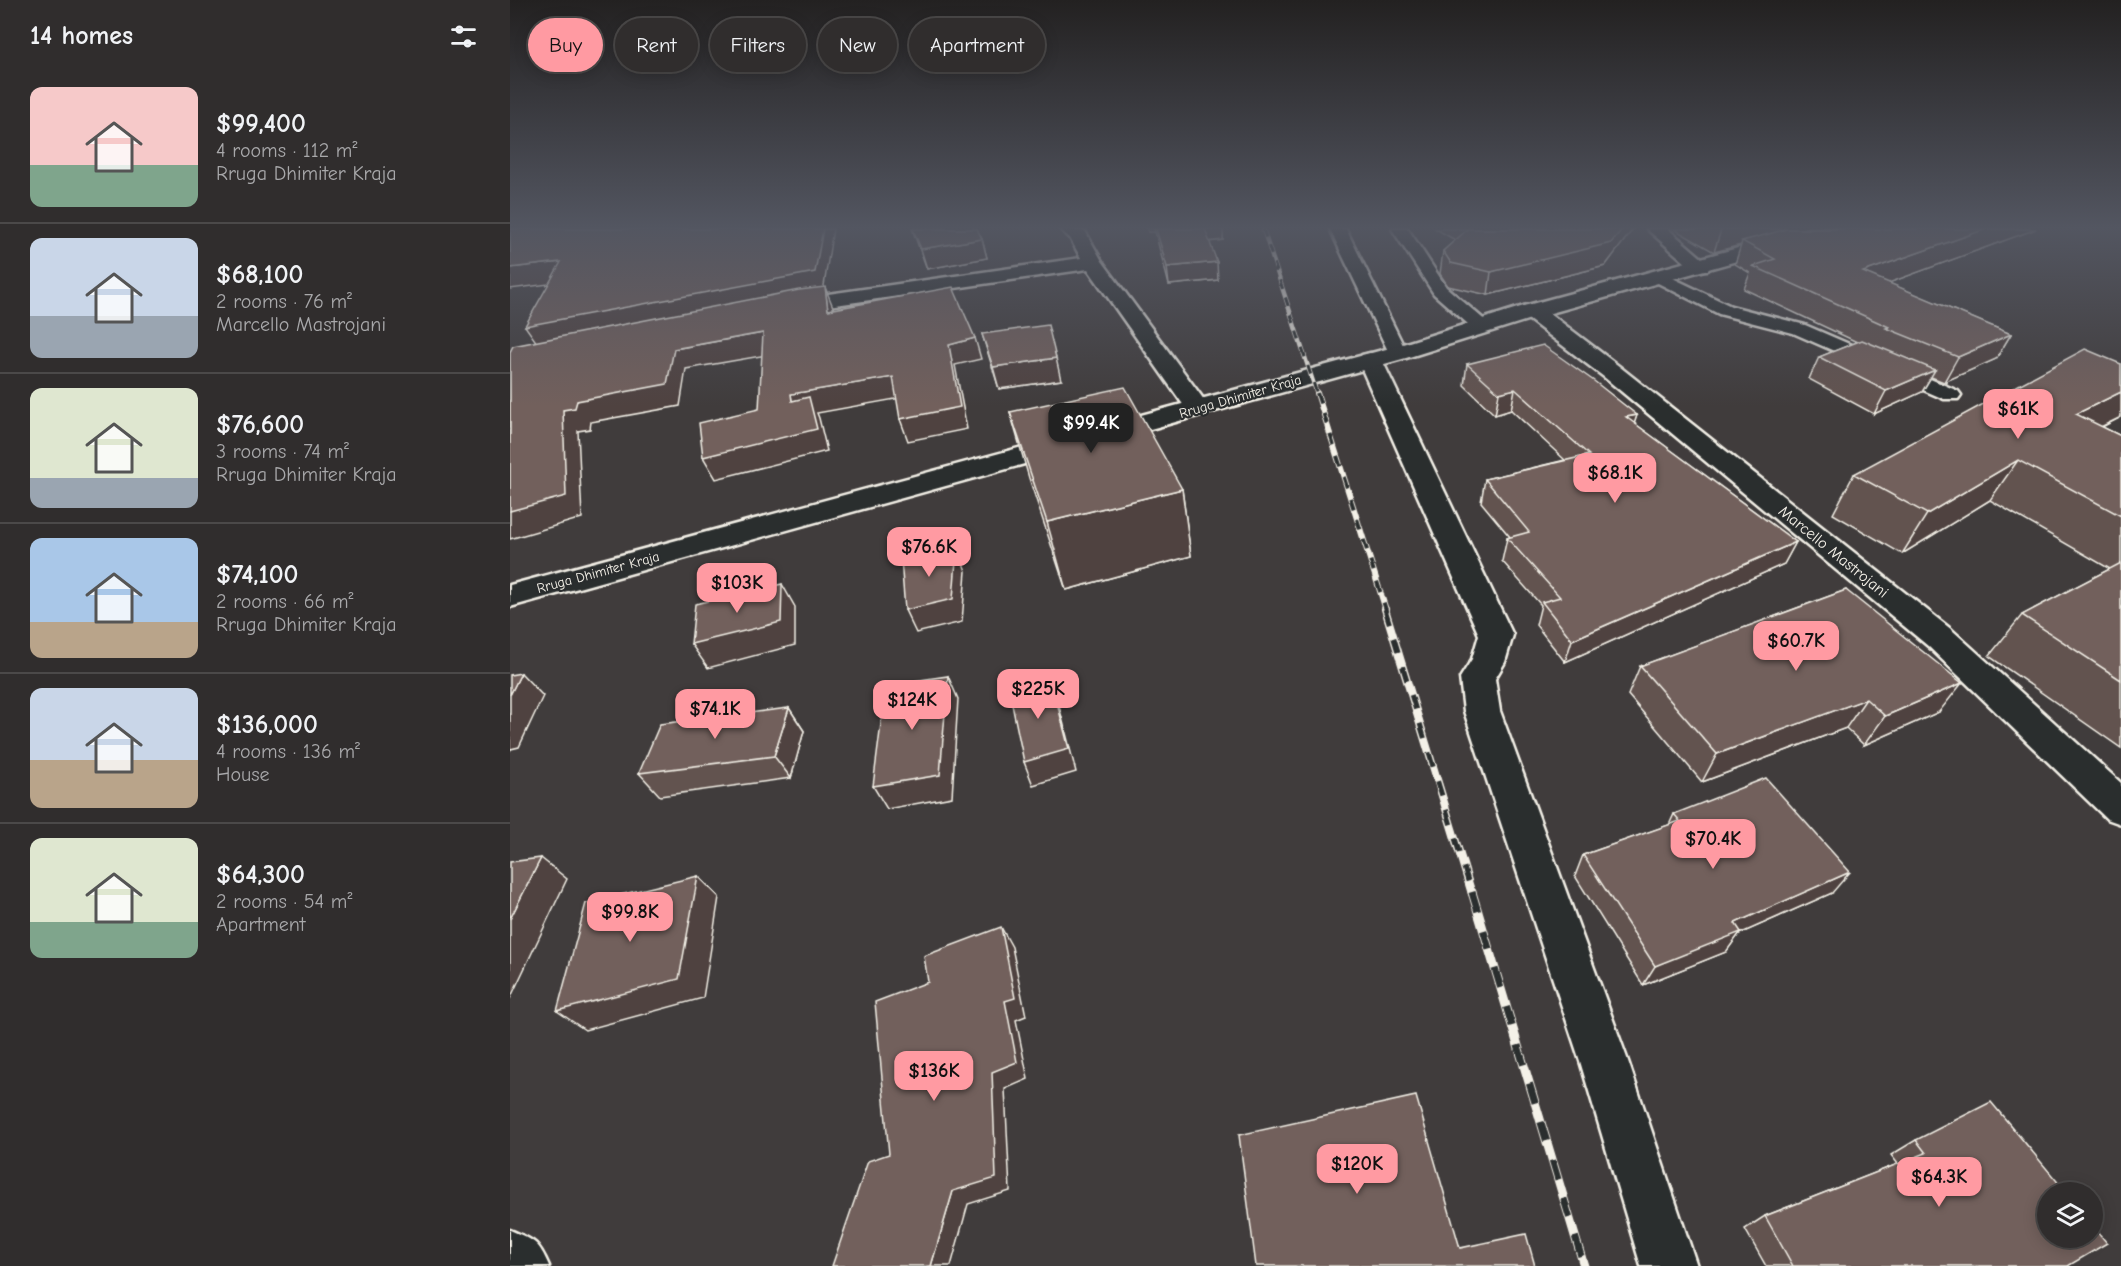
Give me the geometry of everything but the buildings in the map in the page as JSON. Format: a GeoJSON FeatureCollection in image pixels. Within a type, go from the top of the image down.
{"type":"FeatureCollection","features":[{"type":"Feature","properties":{"kind":"street"},"geometry":{"type":"LineString","coordinates":[[761,311],[904,288]]}},
{"type":"Feature","properties":{"kind":"street"},"geometry":{"type":"LineString","coordinates":[[1112,288],[1197,408]]}},
{"type":"Feature","properties":{"kind":"street","name":"Rruga Dhimiter Kraja"},"geometry":{"type":"LineString","coordinates":[[510,596],[1384,357],[1532,311],[1618,288]]}},
{"type":"Feature","properties":{"kind":"street","name":"Marcello Mastrojani"},"geometry":{"type":"LineString","coordinates":[[1532,311],[1612,372],[1940,638],[2121,807]]}},
{"type":"Feature","properties":{"kind":"street"},"geometry":{"type":"LineString","coordinates":[[1384,357],[1496,634],[1488,662],[1477,678],[1482,711],[1604,1061],[1669,1266]]}},
{"type":"Feature","properties":{"kind":"street"},"geometry":{"type":"LineString","coordinates":[[510,1258],[521,1266]]}},
{"type":"Feature","properties":{"kind":"lane"},"geometry":{"type":"LineString","coordinates":[[1359,288],[1384,357]]}},
{"type":"Feature","properties":{"kind":"lane"},"geometry":{"type":"LineString","coordinates":[[1439,288],[1482,327]]}},
{"type":"Feature","properties":{"kind":"lane"},"geometry":{"type":"LineString","coordinates":[[1682,288],[1725,310],[1799,329],[1951,395]]}},
{"type":"Feature","properties":{"kind":"railway"},"geometry":{"type":"LineString","coordinates":[[1282,288],[1317,394]]}},
{"type":"Feature","properties":{"kind":"railway"},"geometry":{"type":"LineString","coordinates":[[1317,393],[1386,610]]}},
{"type":"Feature","properties":{"kind":"railway"},"geometry":{"type":"LineString","coordinates":[[1385,609],[1472,894]]}},
{"type":"Feature","properties":{"kind":"railway"},"geometry":{"type":"LineString","coordinates":[[1472,892],[1584,1266]]}}]}
